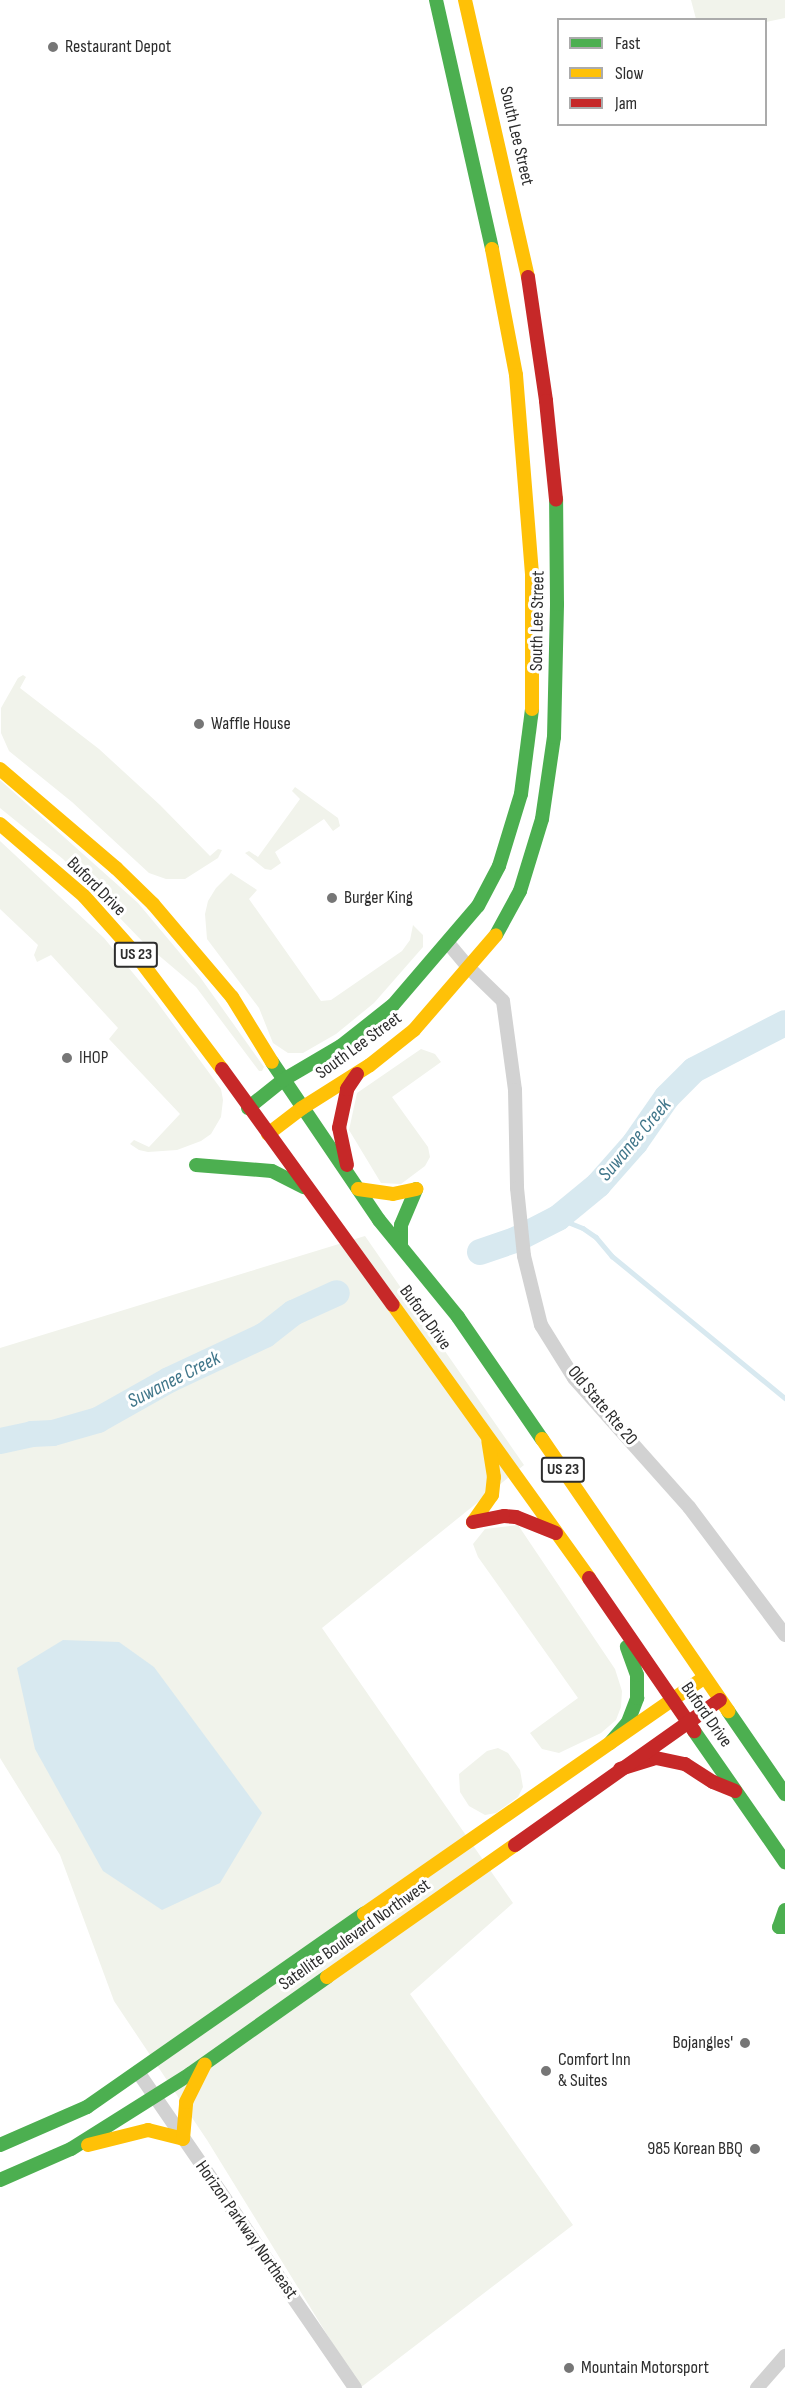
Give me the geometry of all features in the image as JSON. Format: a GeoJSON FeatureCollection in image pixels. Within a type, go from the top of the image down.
{"type":"FeatureCollection","features":[{"type":"Feature","properties":{"kind":"main road","name":"South Lee Street"},"geometry":{"type":"LineString","coordinates":[[248,1108],[283,1080],[341,1046],[393,1005],[448,943],[478,906],[499,866],[521,794],[532,712],[532,575],[516,375],[491,245],[436,0]]}},
{"type":"Feature","properties":{"kind":"main road","name":"South Lee Street"},"geometry":{"type":"LineString","coordinates":[[268,1134],[302,1108],[357,1074],[414,1030],[468,968],[499,931],[520,891],[542,819],[554,737],[557,604],[556,503],[544,384],[514,206],[465,0]]}},
{"type":"Feature","properties":{"kind":"main road","name":"Buford Drive"},"geometry":{"type":"LineString","coordinates":[[0,769],[77,833],[153,904],[232,997],[283,1080],[358,1189],[458,1317],[785,1794]]}},
{"type":"Feature","properties":{"kind":"main road","name":"Buford Drive"},"geometry":{"type":"LineString","coordinates":[[0,824],[84,896],[133,951],[197,1035],[556,1533],[785,1863]]}},
{"type":"Feature","properties":{"kind":"main road"},"geometry":{"type":"LineString","coordinates":[[349,1176],[339,1128],[347,1089],[357,1074]]}},
{"type":"Feature","properties":{"kind":"main road"},"geometry":{"type":"LineString","coordinates":[[196,1165],[248,1167],[272,1171],[309,1190]]}},
{"type":"Feature","properties":{"kind":"main road"},"geometry":{"type":"LineString","coordinates":[[358,1189],[393,1194],[416,1189],[401,1225],[401,1246]]}},
{"type":"Feature","properties":{"kind":"main road"},"geometry":{"type":"LineString","coordinates":[[487,1436],[494,1477],[492,1495],[473,1522],[504,1516],[516,1517],[556,1533]]}},
{"type":"Feature","properties":{"kind":"main road"},"geometry":{"type":"LineString","coordinates":[[610,1743],[628,1722],[637,1698],[637,1675],[615,1617]]}},
{"type":"Feature","properties":{"kind":"main road","name":"Satellite Boulevard Northwest"},"geometry":{"type":"LineString","coordinates":[[0,2145],[87,2108],[704,1678]]}},
{"type":"Feature","properties":{"kind":"main road","name":"Satellite Boulevard Northwest"},"geometry":{"type":"LineString","coordinates":[[0,2180],[71,2150],[206,2063],[620,1769],[720,1701]]}},
{"type":"Feature","properties":{"kind":"main road"},"geometry":{"type":"LineString","coordinates":[[620,1769],[656,1758],[685,1764],[713,1782],[737,1791]]}},
{"type":"Feature","properties":{"kind":"main road"},"geometry":{"type":"LineString","coordinates":[[785,1910],[779,1927],[785,1928]]}},
{"type":"Feature","properties":{"kind":"main road"},"geometry":{"type":"LineString","coordinates":[[71,2150],[148,2130],[183,2139],[186,2102],[206,2063]]}},
{"type":"Feature","properties":{"kind":"street","name":"Old State Rte 20"},"geometry":{"type":"LineString","coordinates":[[448,943],[468,968],[503,1001],[515,1090],[517,1188],[524,1256],[541,1325],[574,1378],[689,1507],[785,1635]]}},
{"type":"Feature","properties":{"kind":"street","name":"Horizon Parkway Northeast"},"geometry":{"type":"LineString","coordinates":[[138,2072],[356,2388]]}},
{"type":"Feature","properties":{"kind":"street"},"geometry":{"type":"LineString","coordinates":[[758,2388],[785,2356]]}},
{"type":"Feature","properties":{"kind":"shaded area"},"geometry":{"type":"Polygon","coordinates":[[[691,0],[785,0],[785,18],[767,22],[767,18],[696,18],[691,0]]]}},
{"type":"Feature","properties":{"kind":"shaded area"},"geometry":{"type":"Polygon","coordinates":[[[23,675],[26,677],[20,688],[99,749],[160,805],[210,856],[218,849],[222,850],[218,858],[185,879],[166,879],[149,873],[72,802],[9,751],[1,733],[1,708],[18,678],[23,675]]]}},
{"type":"Feature","properties":{"kind":"shaded area"},"geometry":{"type":"Polygon","coordinates":[[[0,780],[138,903],[200,977],[264,1067],[262,1071],[259,1071],[196,987],[143,942],[63,859],[0,808],[0,780]]]}},
{"type":"Feature","properties":{"kind":"shaded area"},"geometry":{"type":"Polygon","coordinates":[[[295,787],[338,818],[340,826],[333,831],[324,819],[275,852],[281,863],[271,870],[265,869],[245,853],[249,851],[258,857],[300,799],[292,791],[295,787]]]}},
{"type":"Feature","properties":{"kind":"shaded area"},"geometry":{"type":"Polygon","coordinates":[[[0,841],[104,938],[157,1002],[221,1089],[223,1100],[221,1117],[211,1134],[201,1141],[177,1150],[148,1152],[139,1150],[130,1144],[134,1140],[149,1147],[180,1114],[109,1039],[118,1028],[51,955],[37,962],[34,955],[38,945],[0,909],[0,841]]]}},
{"type":"Feature","properties":{"kind":"shaded area"},"geometry":{"type":"Polygon","coordinates":[[[231,873],[257,890],[249,899],[321,1001],[331,1000],[402,951],[410,940],[413,925],[423,935],[423,947],[374,1003],[336,1034],[303,1053],[288,1053],[273,1043],[259,1008],[207,939],[205,914],[208,901],[216,888],[231,873]]]}},
{"type":"Feature","properties":{"kind":"shaded area"},"geometry":{"type":"Polygon","coordinates":[[[421,1049],[435,1054],[441,1062],[392,1097],[428,1147],[430,1157],[425,1166],[401,1184],[381,1183],[349,1130],[357,1093],[421,1049]]]}},
{"type":"Feature","properties":{"kind":"shaded area"},"geometry":{"type":"Polygon","coordinates":[[[365,1236],[524,1465],[322,1628],[513,1903],[410,1994],[573,2225],[360,2388],[207,2140],[114,2001],[60,1855],[0,1758],[0,1348],[365,1236]]]}},
{"type":"Feature","properties":{"kind":"shaded area"},"geometry":{"type":"Polygon","coordinates":[[[518,1525],[615,1669],[622,1691],[621,1707],[616,1720],[601,1733],[559,1753],[542,1749],[530,1733],[578,1698],[478,1557],[473,1544],[485,1529],[518,1525]]]}},
{"type":"Feature","properties":{"kind":"shaded area"},"geometry":{"type":"Polygon","coordinates":[[[63,1640],[119,1642],[154,1667],[262,1813],[220,1883],[162,1910],[103,1871],[35,1749],[17,1668],[63,1640]]]}},
{"type":"Feature","properties":{"kind":"shaded area"},"geometry":{"type":"Polygon","coordinates":[[[498,1748],[508,1753],[520,1770],[523,1787],[518,1797],[496,1813],[485,1815],[469,1806],[460,1792],[459,1774],[487,1751],[498,1748]]]}},
{"type":"Feature","properties":{"kind":"waterway","name":"Suwanee Creek"},"geometry":{"type":"LineString","coordinates":[[480,1252],[515,1240],[558,1218],[598,1185],[635,1143],[667,1097],[694,1070],[785,1023]]}},
{"type":"Feature","properties":{"kind":"waterway"},"geometry":{"type":"LineString","coordinates":[[558,1218],[583,1228],[596,1237],[612,1256],[785,1398]]}},
{"type":"Feature","properties":{"kind":"waterway","name":"Suwanee Creek"},"geometry":{"type":"LineString","coordinates":[[0,1441],[32,1434],[53,1433],[98,1420],[169,1380],[265,1335],[293,1313],[337,1293]]}},
{"type":"Feature","properties":{"kind":"traffic: fast"},"geometry":{"type":"LineString","coordinates":[[436,0],[492,249]]}},
{"type":"Feature","properties":{"kind":"traffic: fast"},"geometry":{"type":"LineString","coordinates":[[496,935],[520,891],[542,819],[554,737],[557,604],[556,499]]}},
{"type":"Feature","properties":{"kind":"traffic: fast"},"geometry":{"type":"LineString","coordinates":[[248,1108],[283,1080],[341,1046],[393,1005],[478,906],[499,866],[521,794],[532,709]]}},
{"type":"Feature","properties":{"kind":"traffic: fast"},"geometry":{"type":"LineString","coordinates":[[272,1062],[379,1220],[458,1317],[542,1439]]}},
{"type":"Feature","properties":{"kind":"traffic: fast"},"geometry":{"type":"LineString","coordinates":[[196,1165],[272,1171],[304,1187]]}},
{"type":"Feature","properties":{"kind":"traffic: fast"},"geometry":{"type":"LineString","coordinates":[[401,1246],[401,1225],[416,1189]]}},
{"type":"Feature","properties":{"kind":"traffic: fast"},"geometry":{"type":"LineString","coordinates":[[610,1743],[628,1722],[637,1698],[637,1675],[627,1647]]}},
{"type":"Feature","properties":{"kind":"traffic: fast"},"geometry":{"type":"LineString","coordinates":[[728,1711],[785,1794]]}},
{"type":"Feature","properties":{"kind":"traffic: fast"},"geometry":{"type":"LineString","coordinates":[[694,1731],[785,1862]]}},
{"type":"Feature","properties":{"kind":"traffic: fast"},"geometry":{"type":"LineString","coordinates":[[785,1910],[779,1927],[785,1927]]}},
{"type":"Feature","properties":{"kind":"traffic: fast"},"geometry":{"type":"LineString","coordinates":[[0,2145],[87,2107],[364,1914]]}},
{"type":"Feature","properties":{"kind":"traffic: fast"},"geometry":{"type":"LineString","coordinates":[[0,2180],[71,2149],[190,2074],[327,1977]]}},
{"type":"Feature","properties":{"kind":"traffic: slow"},"geometry":{"type":"LineString","coordinates":[[465,0],[528,277]]}},
{"type":"Feature","properties":{"kind":"traffic: slow"},"geometry":{"type":"LineString","coordinates":[[492,249],[516,375],[532,575],[532,709]]}},
{"type":"Feature","properties":{"kind":"traffic: slow"},"geometry":{"type":"LineString","coordinates":[[0,769],[116,868],[153,904],[232,997],[272,1062]]}},
{"type":"Feature","properties":{"kind":"traffic: slow"},"geometry":{"type":"LineString","coordinates":[[0,824],[84,896],[133,951],[222,1069]]}},
{"type":"Feature","properties":{"kind":"traffic: slow"},"geometry":{"type":"LineString","coordinates":[[268,1134],[302,1108],[370,1065],[414,1030],[496,935]]}},
{"type":"Feature","properties":{"kind":"traffic: slow"},"geometry":{"type":"LineString","coordinates":[[358,1189],[393,1194],[416,1189]]}},
{"type":"Feature","properties":{"kind":"traffic: slow"},"geometry":{"type":"LineString","coordinates":[[393,1305],[589,1578]]}},
{"type":"Feature","properties":{"kind":"traffic: slow"},"geometry":{"type":"LineString","coordinates":[[542,1439],[728,1711]]}},
{"type":"Feature","properties":{"kind":"traffic: slow"},"geometry":{"type":"LineString","coordinates":[[473,1522],[492,1495],[494,1477],[488,1441]]}},
{"type":"Feature","properties":{"kind":"traffic: slow"},"geometry":{"type":"LineString","coordinates":[[364,1914],[704,1678]]}},
{"type":"Feature","properties":{"kind":"traffic: slow"},"geometry":{"type":"LineString","coordinates":[[327,1977],[515,1845]]}},
{"type":"Feature","properties":{"kind":"traffic: slow"},"geometry":{"type":"LineString","coordinates":[[88,2145],[148,2130],[183,2139],[186,2102],[205,2064]]}},
{"type":"Feature","properties":{"kind":"traffic: jam"},"geometry":{"type":"LineString","coordinates":[[528,277],[546,401],[556,499]]}},
{"type":"Feature","properties":{"kind":"traffic: jam"},"geometry":{"type":"LineString","coordinates":[[222,1069],[393,1305]]}},
{"type":"Feature","properties":{"kind":"traffic: jam"},"geometry":{"type":"LineString","coordinates":[[347,1165],[339,1128],[347,1089],[357,1074]]}},
{"type":"Feature","properties":{"kind":"traffic: jam"},"geometry":{"type":"LineString","coordinates":[[473,1522],[504,1516],[516,1517],[556,1533]]}},
{"type":"Feature","properties":{"kind":"traffic: jam"},"geometry":{"type":"LineString","coordinates":[[589,1578],[694,1731]]}},
{"type":"Feature","properties":{"kind":"traffic: jam"},"geometry":{"type":"LineString","coordinates":[[515,1845],[720,1700]]}},
{"type":"Feature","properties":{"kind":"traffic: jam"},"geometry":{"type":"LineString","coordinates":[[620,1769],[656,1758],[685,1764],[713,1782],[735,1791]]}},
{"type":"Feature","properties":{"kind":"place","name":"Restaurant Depot"},"geometry":{"type":"Point","coordinates":[53,47]}},
{"type":"Feature","properties":{"kind":"place","name":"Waffle House"},"geometry":{"type":"Point","coordinates":[199,724]}},
{"type":"Feature","properties":{"kind":"place","name":"Burger King"},"geometry":{"type":"Point","coordinates":[332,898]}},
{"type":"Feature","properties":{"kind":"place","name":"IHOP"},"geometry":{"type":"Point","coordinates":[67,1058]}},
{"type":"Feature","properties":{"kind":"place","name":"Bojangles'"},"geometry":{"type":"Point","coordinates":[745,2043]}},
{"type":"Feature","properties":{"kind":"place","name":"Comfort Inn & Suites"},"geometry":{"type":"Point","coordinates":[546,2071]}},
{"type":"Feature","properties":{"kind":"place","name":"985 Korean BBQ"},"geometry":{"type":"Point","coordinates":[755,2149]}},
{"type":"Feature","properties":{"kind":"place","name":"Mountain Motorsport"},"geometry":{"type":"Point","coordinates":[569,2368]}}]}
